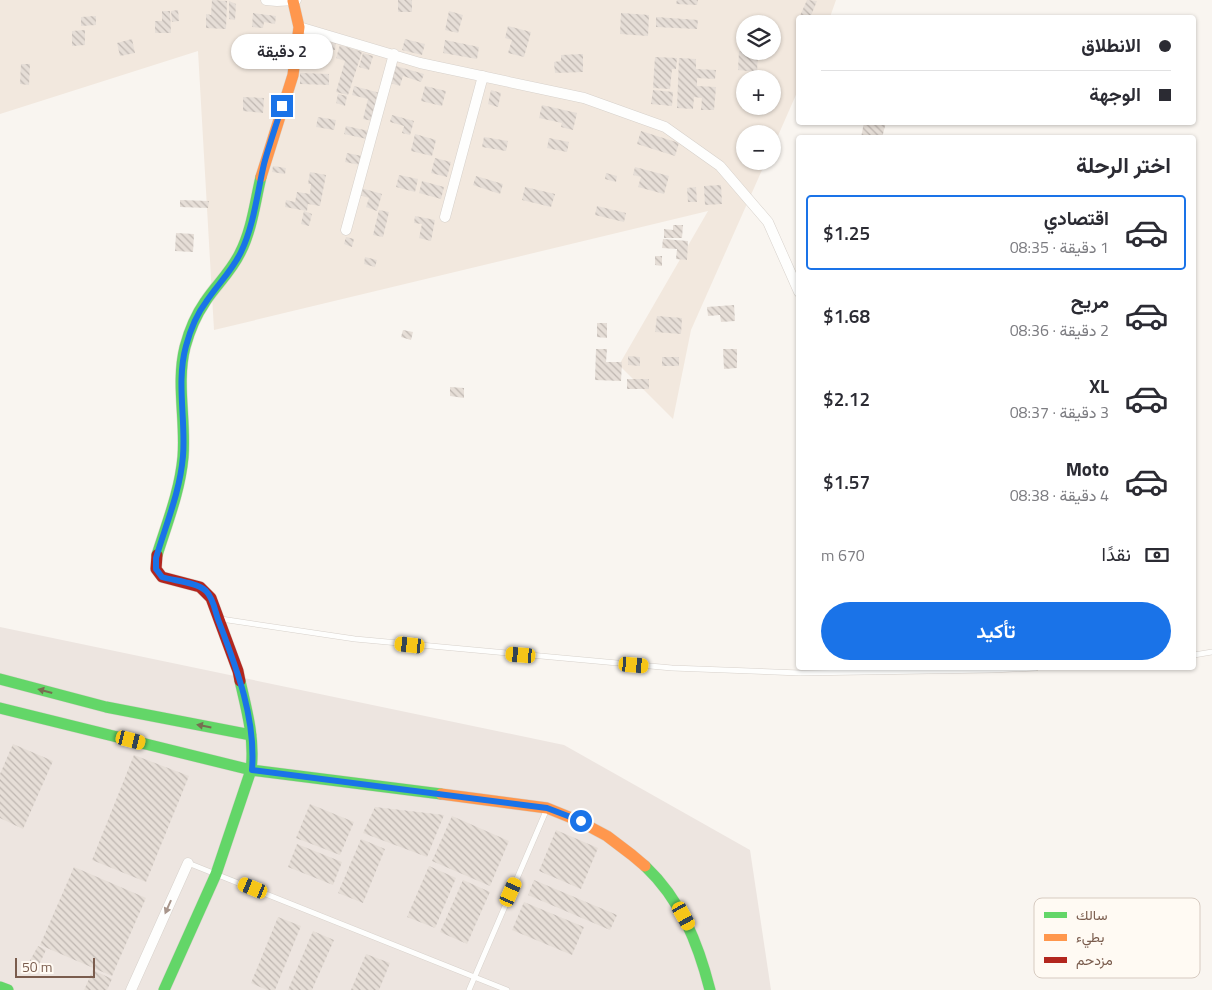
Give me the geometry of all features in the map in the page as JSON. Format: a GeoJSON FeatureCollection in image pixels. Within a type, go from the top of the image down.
{"type":"FeatureCollection","features":[{"type":"Feature","properties":{"kind":"street"},"geometry":{"type":"LineString","coordinates":[[164,990],[216,874],[252,770],[252,736],[238,671],[213,602],[200,587],[162,577],[156,569],[156,564],[176,496],[181,470],[184,436],[181,380],[185,347],[197,316],[205,302],[232,268],[241,252],[250,225],[264,163],[293,75],[299,27],[294,0],[266,0]]}},
{"type":"Feature","properties":{"kind":"street"},"geometry":{"type":"LineString","coordinates":[[299,27],[420,63],[584,98],[665,127],[720,166],[768,222],[796,285]]}},
{"type":"Feature","properties":{"kind":"street"},"geometry":{"type":"LineString","coordinates":[[346,230],[394,54]]}},
{"type":"Feature","properties":{"kind":"street"},"geometry":{"type":"LineString","coordinates":[[445,218],[483,76]]}},
{"type":"Feature","properties":{"kind":"street"},"geometry":{"type":"LineString","coordinates":[[0,679],[106,706],[252,736]]}},
{"type":"Feature","properties":{"kind":"street"},"geometry":{"type":"LineString","coordinates":[[0,708],[252,770],[547,808],[570,816],[592,826],[632,852],[649,868],[674,899],[700,949],[710,990]]}},
{"type":"Feature","properties":{"kind":"street"},"geometry":{"type":"LineString","coordinates":[[131,990],[188,863]]}},
{"type":"Feature","properties":{"kind":"street"},"geometry":{"type":"LineString","coordinates":[[0,987],[8,990]]}},
{"type":"Feature","properties":{"kind":"lane"},"geometry":{"type":"LineString","coordinates":[[218,619],[355,639],[672,668],[800,673],[972,670]]}},
{"type":"Feature","properties":{"kind":"lane"},"geometry":{"type":"LineString","coordinates":[[1196,655],[1212,652]]}},
{"type":"Feature","properties":{"kind":"lane"},"geometry":{"type":"LineString","coordinates":[[469,990],[547,808]]}},
{"type":"Feature","properties":{"kind":"lane"},"geometry":{"type":"LineString","coordinates":[[188,863],[507,990]]}},
{"type":"Feature","properties":{"kind":"shaded area"},"geometry":{"type":"Polygon","coordinates":[[[0,0],[836,0],[831,15],[796,15],[796,95],[781,129],[781,125],[736,125],[736,170],[762,170],[691,330],[673,419],[619,365],[708,211],[214,330],[198,51],[0,114],[0,0]]]}},
{"type":"Feature","properties":{"kind":"shaded area"},"geometry":{"type":"Polygon","coordinates":[[[0,627],[564,745],[750,850],[771,990],[0,990],[0,627]]]}},
{"type":"Feature","properties":{"kind":"building"},"geometry":{"type":"Polygon","coordinates":[[[212,0],[227,1],[226,29],[206,28],[206,14],[211,15],[212,0]]]}},
{"type":"Feature","properties":{"kind":"building"},"geometry":{"type":"Polygon","coordinates":[[[398,0],[412,0],[412,12],[398,12],[398,0]]]}},
{"type":"Feature","properties":{"kind":"building"},"geometry":{"type":"Polygon","coordinates":[[[677,0],[698,0],[697,5],[676,4],[677,0]]]}},
{"type":"Feature","properties":{"kind":"building"},"geometry":{"type":"Polygon","coordinates":[[[807,0],[817,1],[811,15],[800,15],[807,0]]]}},
{"type":"Feature","properties":{"kind":"building"},"geometry":{"type":"Polygon","coordinates":[[[229,1],[236,4],[235,20],[229,19],[229,1]]]}},
{"type":"Feature","properties":{"kind":"building"},"geometry":{"type":"Polygon","coordinates":[[[178,10],[179,21],[172,22],[171,11],[178,10]]]}},
{"type":"Feature","properties":{"kind":"building"},"geometry":{"type":"Polygon","coordinates":[[[162,11],[170,11],[171,33],[155,33],[155,21],[162,21],[162,11]]]}},
{"type":"Feature","properties":{"kind":"building"},"geometry":{"type":"Polygon","coordinates":[[[449,11],[463,15],[458,33],[445,30],[449,11]]]}},
{"type":"Feature","properties":{"kind":"building"},"geometry":{"type":"Polygon","coordinates":[[[253,13],[276,16],[275,24],[264,22],[263,28],[252,27],[253,13]]]}},
{"type":"Feature","properties":{"kind":"building"},"geometry":{"type":"Polygon","coordinates":[[[621,13],[649,15],[648,36],[620,34],[621,13]]]}},
{"type":"Feature","properties":{"kind":"building"},"geometry":{"type":"Polygon","coordinates":[[[96,16],[96,25],[81,26],[81,17],[96,16]]]}},
{"type":"Feature","properties":{"kind":"building"},"geometry":{"type":"Polygon","coordinates":[[[656,17],[698,20],[697,29],[656,27],[656,17]]]}},
{"type":"Feature","properties":{"kind":"building"},"geometry":{"type":"Polygon","coordinates":[[[508,26],[531,32],[524,57],[508,53],[512,40],[505,38],[508,26]]]}},
{"type":"Feature","properties":{"kind":"building"},"geometry":{"type":"Polygon","coordinates":[[[85,30],[85,45],[72,46],[72,31],[85,30]]]}},
{"type":"Feature","properties":{"kind":"building"},"geometry":{"type":"Polygon","coordinates":[[[132,39],[135,53],[120,56],[117,43],[132,39]]]}},
{"type":"Feature","properties":{"kind":"building"},"geometry":{"type":"Polygon","coordinates":[[[310,39],[336,41],[335,50],[310,48],[310,39]]]}},
{"type":"Feature","properties":{"kind":"building"},"geometry":{"type":"Polygon","coordinates":[[[405,39],[425,44],[422,55],[402,50],[405,39]]]}},
{"type":"Feature","properties":{"kind":"building"},"geometry":{"type":"Polygon","coordinates":[[[445,40],[479,47],[477,59],[443,53],[445,40]]]}},
{"type":"Feature","properties":{"kind":"building"},"geometry":{"type":"Polygon","coordinates":[[[340,45],[362,52],[348,95],[336,92],[345,61],[336,58],[340,45]]]}},
{"type":"Feature","properties":{"kind":"building"},"geometry":{"type":"Polygon","coordinates":[[[363,53],[373,56],[369,70],[359,67],[363,53]]]}},
{"type":"Feature","properties":{"kind":"building"},"geometry":{"type":"Polygon","coordinates":[[[583,54],[583,72],[555,73],[554,62],[561,61],[561,55],[583,54]]]}},
{"type":"Feature","properties":{"kind":"building"},"geometry":{"type":"Polygon","coordinates":[[[655,57],[677,58],[676,69],[672,69],[670,89],[653,88],[655,57]]]}},
{"type":"Feature","properties":{"kind":"building"},"geometry":{"type":"Polygon","coordinates":[[[679,58],[696,59],[696,69],[716,70],[715,79],[697,78],[697,86],[716,87],[714,110],[701,110],[702,98],[694,97],[693,109],[677,108],[679,58]]]}},
{"type":"Feature","properties":{"kind":"building"},"geometry":{"type":"Polygon","coordinates":[[[739,60],[758,60],[757,70],[738,70],[739,60]]]}},
{"type":"Feature","properties":{"kind":"building"},"geometry":{"type":"Polygon","coordinates":[[[21,64],[30,64],[29,85],[20,84],[21,64]]]}},
{"type":"Feature","properties":{"kind":"building"},"geometry":{"type":"Polygon","coordinates":[[[396,66],[424,74],[421,82],[403,76],[400,86],[390,83],[396,66]]]}},
{"type":"Feature","properties":{"kind":"building"},"geometry":{"type":"Polygon","coordinates":[[[300,73],[329,74],[329,85],[300,84],[300,73]]]}},
{"type":"Feature","properties":{"kind":"building"},"geometry":{"type":"Polygon","coordinates":[[[354,86],[380,93],[373,121],[363,119],[368,99],[352,95],[354,86]]]}},
{"type":"Feature","properties":{"kind":"building"},"geometry":{"type":"Polygon","coordinates":[[[425,86],[446,91],[442,106],[421,101],[425,86]]]}},
{"type":"Feature","properties":{"kind":"building"},"geometry":{"type":"Polygon","coordinates":[[[491,90],[501,93],[498,107],[488,104],[491,90]]]}},
{"type":"Feature","properties":{"kind":"building"},"geometry":{"type":"Polygon","coordinates":[[[653,90],[673,92],[672,106],[651,104],[653,90]]]}},
{"type":"Feature","properties":{"kind":"building"},"geometry":{"type":"Polygon","coordinates":[[[338,94],[347,96],[345,106],[336,103],[338,94]]]}},
{"type":"Feature","properties":{"kind":"building"},"geometry":{"type":"Polygon","coordinates":[[[243,97],[264,98],[263,113],[243,111],[243,97]]]}},
{"type":"Feature","properties":{"kind":"building"},"geometry":{"type":"Polygon","coordinates":[[[542,105],[577,113],[573,130],[561,127],[562,123],[539,118],[542,105]]]}},
{"type":"Feature","properties":{"kind":"building"},"geometry":{"type":"Polygon","coordinates":[[[392,115],[414,121],[410,135],[402,133],[404,126],[390,122],[392,115]]]}},
{"type":"Feature","properties":{"kind":"building"},"geometry":{"type":"Polygon","coordinates":[[[318,117],[336,120],[334,130],[316,127],[318,117]]]}},
{"type":"Feature","properties":{"kind":"building"},"geometry":{"type":"Polygon","coordinates":[[[863,125],[885,125],[883,135],[862,135],[863,125]]]}},
{"type":"Feature","properties":{"kind":"building"},"geometry":{"type":"Polygon","coordinates":[[[346,126],[369,131],[367,139],[344,134],[346,126]]]}},
{"type":"Feature","properties":{"kind":"building"},"geometry":{"type":"Polygon","coordinates":[[[641,131],[679,143],[675,156],[637,144],[641,131]]]}},
{"type":"Feature","properties":{"kind":"building"},"geometry":{"type":"Polygon","coordinates":[[[415,134],[436,140],[432,156],[411,151],[415,134]]]}},
{"type":"Feature","properties":{"kind":"building"},"geometry":{"type":"Polygon","coordinates":[[[484,137],[508,141],[506,151],[482,147],[484,137]]]}},
{"type":"Feature","properties":{"kind":"building"},"geometry":{"type":"Polygon","coordinates":[[[549,138],[569,142],[567,152],[547,148],[549,138]]]}},
{"type":"Feature","properties":{"kind":"building"},"geometry":{"type":"Polygon","coordinates":[[[347,153],[362,156],[360,165],[345,162],[347,153]]]}},
{"type":"Feature","properties":{"kind":"building"},"geometry":{"type":"Polygon","coordinates":[[[435,158],[451,162],[447,177],[431,173],[435,158]]]}},
{"type":"Feature","properties":{"kind":"building"},"geometry":{"type":"Polygon","coordinates":[[[273,166],[286,168],[285,174],[272,172],[273,166]]]}},
{"type":"Feature","properties":{"kind":"building"},"geometry":{"type":"Polygon","coordinates":[[[635,167],[669,176],[664,194],[638,187],[641,177],[633,175],[635,167]]]}},
{"type":"Feature","properties":{"kind":"building"},"geometry":{"type":"Polygon","coordinates":[[[310,172],[326,175],[320,206],[308,204],[307,211],[285,207],[286,200],[295,202],[297,192],[310,194],[311,184],[308,184],[310,172]]]}},
{"type":"Feature","properties":{"kind":"building"},"geometry":{"type":"Polygon","coordinates":[[[606,173],[617,176],[616,182],[605,179],[606,173]]]}},
{"type":"Feature","properties":{"kind":"building"},"geometry":{"type":"Polygon","coordinates":[[[399,175],[418,179],[415,192],[396,187],[399,175]]]}},
{"type":"Feature","properties":{"kind":"building"},"geometry":{"type":"Polygon","coordinates":[[[476,176],[503,184],[500,194],[473,185],[476,176]]]}},
{"type":"Feature","properties":{"kind":"building"},"geometry":{"type":"Polygon","coordinates":[[[422,181],[444,187],[441,199],[419,193],[422,181]]]}},
{"type":"Feature","properties":{"kind":"building"},"geometry":{"type":"Polygon","coordinates":[[[721,185],[722,204],[705,205],[704,186],[721,185]]]}},
{"type":"Feature","properties":{"kind":"building"},"geometry":{"type":"Polygon","coordinates":[[[525,187],[555,194],[551,207],[522,200],[525,187]]]}},
{"type":"Feature","properties":{"kind":"building"},"geometry":{"type":"Polygon","coordinates":[[[696,187],[697,202],[688,202],[687,188],[696,187]]]}},
{"type":"Feature","properties":{"kind":"building"},"geometry":{"type":"Polygon","coordinates":[[[361,188],[382,194],[377,211],[366,207],[369,198],[359,195],[361,188]]]}},
{"type":"Feature","properties":{"kind":"building"},"geometry":{"type":"Polygon","coordinates":[[[180,200],[209,201],[208,208],[180,207],[180,200]]]}},
{"type":"Feature","properties":{"kind":"building"},"geometry":{"type":"Polygon","coordinates":[[[597,206],[626,213],[624,222],[595,215],[597,206]]]}},
{"type":"Feature","properties":{"kind":"building"},"geometry":{"type":"Polygon","coordinates":[[[379,210],[389,212],[383,237],[373,235],[379,210]]]}},
{"type":"Feature","properties":{"kind":"building"},"geometry":{"type":"Polygon","coordinates":[[[304,211],[312,214],[309,226],[301,224],[304,211]]]}},
{"type":"Feature","properties":{"kind":"building"},"geometry":{"type":"Polygon","coordinates":[[[415,216],[435,220],[431,241],[419,238],[422,224],[414,223],[415,216]]]}},
{"type":"Feature","properties":{"kind":"building"},"geometry":{"type":"Polygon","coordinates":[[[673,225],[683,225],[682,238],[664,238],[664,229],[673,230],[673,225]]]}},
{"type":"Feature","properties":{"kind":"building"},"geometry":{"type":"Polygon","coordinates":[[[176,233],[194,234],[193,252],[175,251],[176,233]]]}},
{"type":"Feature","properties":{"kind":"building"},"geometry":{"type":"Polygon","coordinates":[[[346,237],[354,239],[352,247],[344,244],[346,237]]]}},
{"type":"Feature","properties":{"kind":"building"},"geometry":{"type":"Polygon","coordinates":[[[663,239],[688,241],[687,260],[676,259],[677,249],[662,248],[663,239]]]}},
{"type":"Feature","properties":{"kind":"building"},"geometry":{"type":"Polygon","coordinates":[[[655,256],[662,256],[662,266],[655,265],[655,256]]]}},
{"type":"Feature","properties":{"kind":"building"},"geometry":{"type":"Polygon","coordinates":[[[365,257],[377,260],[375,267],[364,264],[365,257]]]}},
{"type":"Feature","properties":{"kind":"building"},"geometry":{"type":"Polygon","coordinates":[[[734,305],[735,321],[721,322],[720,315],[708,316],[707,307],[734,305]]]}},
{"type":"Feature","properties":{"kind":"building"},"geometry":{"type":"Polygon","coordinates":[[[657,316],[682,318],[681,334],[655,332],[657,316]]]}},
{"type":"Feature","properties":{"kind":"building"},"geometry":{"type":"Polygon","coordinates":[[[597,323],[607,323],[607,338],[597,337],[597,323]]]}},
{"type":"Feature","properties":{"kind":"building"},"geometry":{"type":"Polygon","coordinates":[[[403,330],[413,332],[411,340],[401,337],[403,330]]]}},
{"type":"Feature","properties":{"kind":"building"},"geometry":{"type":"Polygon","coordinates":[[[596,349],[607,349],[606,362],[622,362],[621,381],[595,380],[596,349]]]}},
{"type":"Feature","properties":{"kind":"building"},"geometry":{"type":"Polygon","coordinates":[[[723,349],[737,349],[737,368],[724,369],[723,349]]]}},
{"type":"Feature","properties":{"kind":"building"},"geometry":{"type":"Polygon","coordinates":[[[628,356],[640,357],[640,366],[628,365],[628,356]]]}},
{"type":"Feature","properties":{"kind":"building"},"geometry":{"type":"Polygon","coordinates":[[[662,357],[679,357],[679,366],[662,366],[662,357]]]}},
{"type":"Feature","properties":{"kind":"building"},"geometry":{"type":"Polygon","coordinates":[[[627,379],[649,379],[649,389],[627,389],[627,379]]]}},
{"type":"Feature","properties":{"kind":"building"},"geometry":{"type":"Polygon","coordinates":[[[450,387],[464,388],[464,398],[450,396],[450,387]]]}},
{"type":"Feature","properties":{"kind":"building"},"geometry":{"type":"Polygon","coordinates":[[[13,744],[53,761],[23,829],[0,818],[0,774],[13,744]]]}},
{"type":"Feature","properties":{"kind":"building"},"geometry":{"type":"Polygon","coordinates":[[[134,755],[189,776],[146,882],[92,860],[134,755]]]}},
{"type":"Feature","properties":{"kind":"building"},"geometry":{"type":"Polygon","coordinates":[[[310,804],[354,822],[340,855],[296,838],[310,804]]]}},
{"type":"Feature","properties":{"kind":"building"},"geometry":{"type":"Polygon","coordinates":[[[375,807],[444,815],[427,857],[363,833],[375,807]]]}},
{"type":"Feature","properties":{"kind":"building"},"geometry":{"type":"Polygon","coordinates":[[[452,816],[509,841],[490,886],[432,861],[452,816]]]}},
{"type":"Feature","properties":{"kind":"building"},"geometry":{"type":"Polygon","coordinates":[[[556,830],[598,848],[581,889],[539,871],[556,830]]]}},
{"type":"Feature","properties":{"kind":"building"},"geometry":{"type":"Polygon","coordinates":[[[361,839],[385,849],[363,903],[338,893],[361,839]]]}},
{"type":"Feature","properties":{"kind":"building"},"geometry":{"type":"Polygon","coordinates":[[[297,844],[342,862],[333,885],[288,867],[297,844]]]}},
{"type":"Feature","properties":{"kind":"building"},"geometry":{"type":"Polygon","coordinates":[[[429,866],[456,878],[435,928],[407,917],[429,866]]]}},
{"type":"Feature","properties":{"kind":"building"},"geometry":{"type":"Polygon","coordinates":[[[74,867],[146,898],[112,976],[40,945],[74,867]]]}},
{"type":"Feature","properties":{"kind":"building"},"geometry":{"type":"Polygon","coordinates":[[[463,880],[490,892],[467,944],[440,932],[463,880]]]}},
{"type":"Feature","properties":{"kind":"building"},"geometry":{"type":"Polygon","coordinates":[[[534,880],[617,915],[610,930],[528,895],[534,880]]]}},
{"type":"Feature","properties":{"kind":"building"},"geometry":{"type":"Polygon","coordinates":[[[524,902],[584,927],[572,955],[512,930],[524,902]]]}},
{"type":"Feature","properties":{"kind":"building"},"geometry":{"type":"Polygon","coordinates":[[[278,917],[301,926],[275,990],[267,990],[251,983],[278,917]]]}},
{"type":"Feature","properties":{"kind":"building"},"geometry":{"type":"Polygon","coordinates":[[[313,931],[334,940],[312,990],[288,990],[313,931]]]}},
{"type":"Feature","properties":{"kind":"building"},"geometry":{"type":"Polygon","coordinates":[[[38,946],[46,950],[37,969],[28,964],[38,946]]]}},
{"type":"Feature","properties":{"kind":"building"},"geometry":{"type":"Polygon","coordinates":[[[366,954],[390,963],[379,990],[351,990],[366,954]]]}},
{"type":"Feature","properties":{"kind":"building"},"geometry":{"type":"Polygon","coordinates":[[[93,970],[112,979],[107,990],[84,990],[93,970]]]}},
{"type":"Feature","properties":{"kind":"traffic: fast"},"geometry":{"type":"LineString","coordinates":[[157,555],[173,507],[183,457],[181,374],[185,347],[199,312],[236,260],[244,244],[261,177]]}},
{"type":"Feature","properties":{"kind":"traffic: fast"},"geometry":{"type":"LineString","coordinates":[[0,679],[106,707],[251,735]]}},
{"type":"Feature","properties":{"kind":"traffic: fast"},"geometry":{"type":"LineString","coordinates":[[164,990],[216,874],[251,770],[251,737],[240,681]]}},
{"type":"Feature","properties":{"kind":"traffic: fast"},"geometry":{"type":"LineString","coordinates":[[0,708],[251,770],[441,794]]}},
{"type":"Feature","properties":{"kind":"traffic: fast"},"geometry":{"type":"LineString","coordinates":[[645,866],[669,893],[686,923],[694,939],[710,990]]}},
{"type":"Feature","properties":{"kind":"traffic: fast"},"geometry":{"type":"LineString","coordinates":[[0,987],[8,990]]}},
{"type":"Feature","properties":{"kind":"traffic: slow"},"geometry":{"type":"LineString","coordinates":[[261,177],[293,75],[299,27],[293,1]]}},
{"type":"Feature","properties":{"kind":"traffic: slow"},"geometry":{"type":"LineString","coordinates":[[441,794],[547,808],[579,821],[607,836],[645,866]]}},
{"type":"Feature","properties":{"kind":"traffic: jam"},"geometry":{"type":"LineString","coordinates":[[157,555],[156,569],[162,577],[200,587],[211,598],[240,681]]}},
{"type":"Feature","properties":{"kind":"route"},"geometry":{"type":"LineString","coordinates":[[282,106],[264,163],[250,225],[241,252],[232,268],[205,302],[190,331],[185,347],[181,380],[184,416],[183,457],[176,496],[156,558],[156,569],[162,577],[200,587],[208,593],[213,602],[238,671],[252,736],[252,770],[547,808],[581,821]]}}]}
